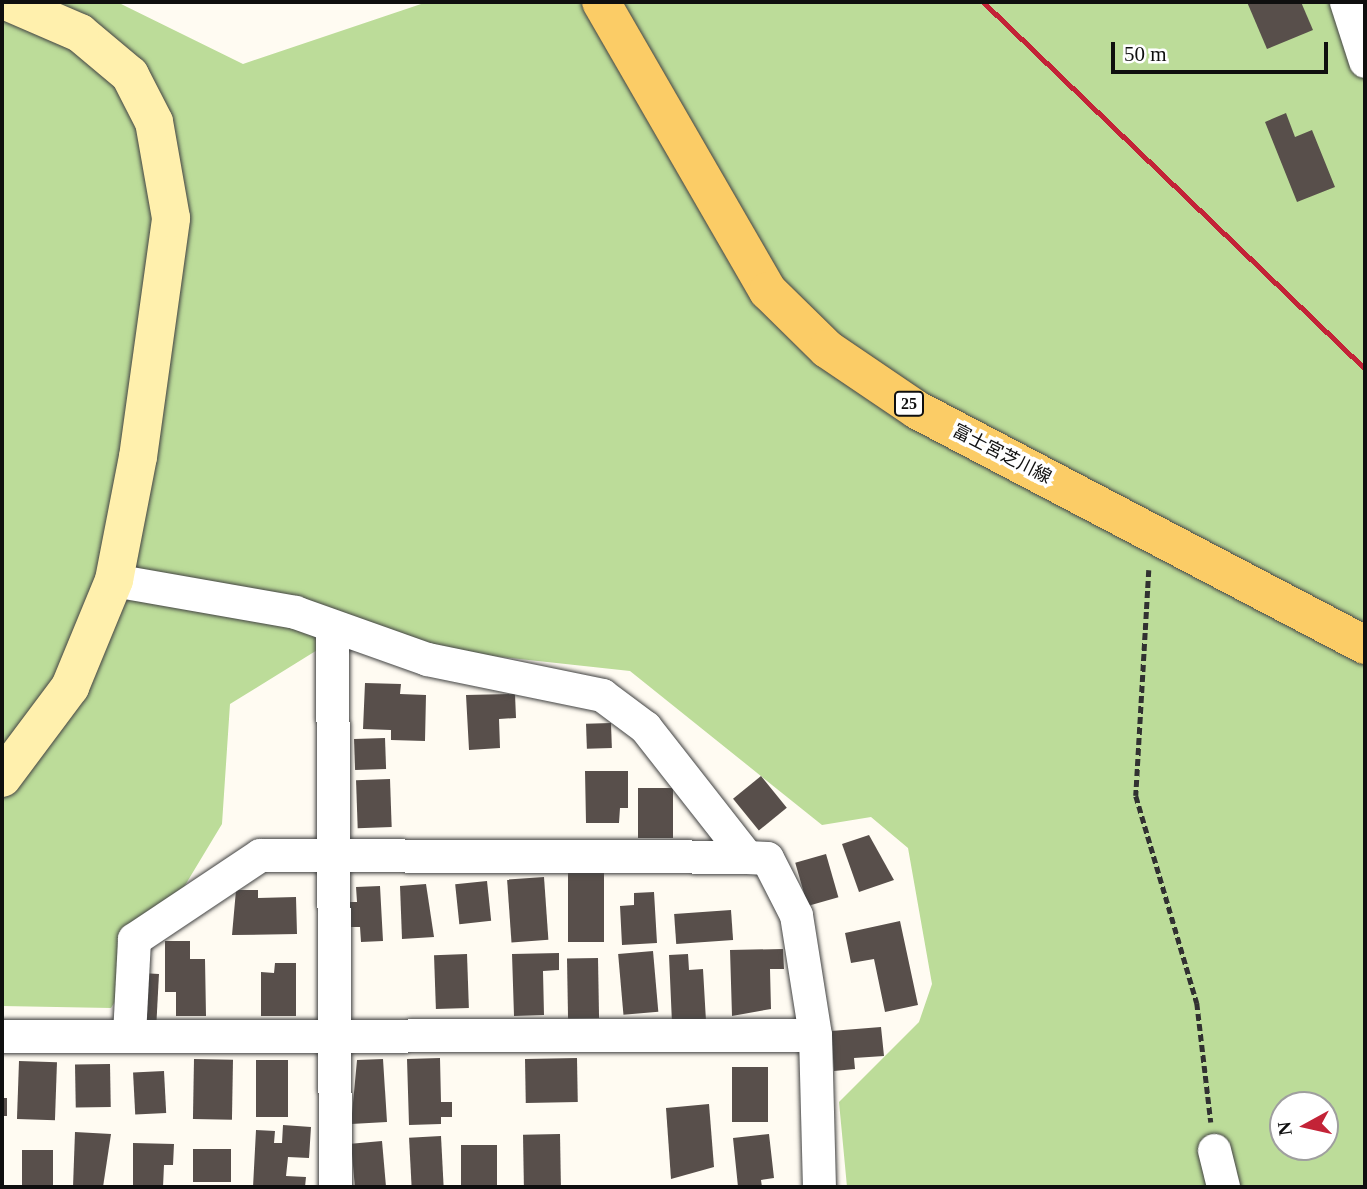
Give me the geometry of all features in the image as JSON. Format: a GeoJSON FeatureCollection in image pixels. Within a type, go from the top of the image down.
{"type":"FeatureCollection","features":[{"type":"Feature","properties":{"kind":"main road","name":"富士宮芝川線"},"geometry":{"type":"LineString","coordinates":[[601,2],[768,291],[827,349],[917,410],[1365,645]]}},
{"type":"Feature","properties":{"kind":"street"},"geometry":{"type":"LineString","coordinates":[[2,778],[70,687],[114,580],[138,457],[171,218],[166,168],[130,75],[80,33],[8,2]]}},
{"type":"Feature","properties":{"kind":"street"},"geometry":{"type":"LineString","coordinates":[[1346,2],[1365,61]]}},
{"type":"Feature","properties":{"kind":"street"},"geometry":{"type":"LineString","coordinates":[[114,580],[295,612],[332,628],[427,659],[602,695],[645,727],[747,857]]}},
{"type":"Feature","properties":{"kind":"street"},"geometry":{"type":"LineString","coordinates":[[332,628],[335,1187]]}},
{"type":"Feature","properties":{"kind":"street"},"geometry":{"type":"LineString","coordinates":[[129,1035],[134,939],[260,855],[767,859],[796,915],[815,1035],[819,1187]]}},
{"type":"Feature","properties":{"kind":"street"},"geometry":{"type":"LineString","coordinates":[[2,1036],[129,1035],[335,1039],[815,1035]]}},
{"type":"Feature","properties":{"kind":"street"},"geometry":{"type":"LineString","coordinates":[[1214,1150],[1223,1187]]}},
{"type":"Feature","properties":{"kind":"path"},"geometry":{"type":"LineString","coordinates":[[1151,531],[1136,796],[1198,1003],[1214,1150]]}},
{"type":"Feature","properties":{"kind":"green space"},"geometry":{"type":"Polygon","coordinates":[[[2,2],[117,2],[243,64],[427,2],[1365,2],[1365,1187],[847,1187],[839,1102],[919,1022],[932,984],[908,848],[871,817],[822,825],[630,671],[335,639],[230,704],[222,824],[111,1008],[2,1006],[2,2]]]}},
{"type":"Feature","properties":{"kind":"building"},"geometry":{"type":"Polygon","coordinates":[[[1247,2],[1301,2],[1313,30],[1267,49],[1247,2]]]}},
{"type":"Feature","properties":{"kind":"building"},"geometry":{"type":"Polygon","coordinates":[[[1286,113],[1295,137],[1312,130],[1335,187],[1297,202],[1265,122],[1286,113]]]}},
{"type":"Feature","properties":{"kind":"building"},"geometry":{"type":"Polygon","coordinates":[[[365,683],[401,684],[400,694],[426,695],[425,741],[391,740],[391,730],[363,729],[365,683]]]}},
{"type":"Feature","properties":{"kind":"building"},"geometry":{"type":"Polygon","coordinates":[[[515,694],[516,718],[499,719],[500,748],[469,750],[466,695],[515,694]]]}},
{"type":"Feature","properties":{"kind":"building"},"geometry":{"type":"Polygon","coordinates":[[[611,723],[612,748],[587,749],[586,724],[611,723]]]}},
{"type":"Feature","properties":{"kind":"building"},"geometry":{"type":"Polygon","coordinates":[[[385,738],[386,769],[355,770],[354,739],[385,738]]]}},
{"type":"Feature","properties":{"kind":"building"},"geometry":{"type":"Polygon","coordinates":[[[585,771],[628,771],[628,808],[620,808],[619,823],[586,823],[585,771]]]}},
{"type":"Feature","properties":{"kind":"building"},"geometry":{"type":"Polygon","coordinates":[[[761,776],[787,808],[759,831],[733,799],[761,776]]]}},
{"type":"Feature","properties":{"kind":"building"},"geometry":{"type":"Polygon","coordinates":[[[390,779],[392,827],[358,828],[356,780],[390,779]]]}},
{"type":"Feature","properties":{"kind":"building"},"geometry":{"type":"Polygon","coordinates":[[[638,788],[673,788],[673,838],[638,838],[638,788]]]}},
{"type":"Feature","properties":{"kind":"building"},"geometry":{"type":"Polygon","coordinates":[[[869,835],[894,880],[859,892],[842,844],[869,835]]]}},
{"type":"Feature","properties":{"kind":"building"},"geometry":{"type":"Polygon","coordinates":[[[826,854],[838,897],[808,906],[795,863],[826,854]]]}},
{"type":"Feature","properties":{"kind":"building"},"geometry":{"type":"Polygon","coordinates":[[[568,873],[604,873],[604,942],[568,942],[568,873]]]}},
{"type":"Feature","properties":{"kind":"building"},"geometry":{"type":"Polygon","coordinates":[[[544,877],[548,940],[511,942],[507,880],[544,877]]]}},
{"type":"Feature","properties":{"kind":"building"},"geometry":{"type":"Polygon","coordinates":[[[487,881],[491,921],[459,924],[455,884],[487,881]]]}},
{"type":"Feature","properties":{"kind":"building"},"geometry":{"type":"Polygon","coordinates":[[[426,884],[434,937],[402,939],[400,886],[426,884]]]}},
{"type":"Feature","properties":{"kind":"building"},"geometry":{"type":"Polygon","coordinates":[[[380,886],[383,941],[361,942],[360,927],[348,927],[346,902],[357,902],[356,887],[380,886]]]}},
{"type":"Feature","properties":{"kind":"building"},"geometry":{"type":"Polygon","coordinates":[[[236,890],[258,890],[258,898],[296,897],[297,934],[232,935],[236,890]]]}},
{"type":"Feature","properties":{"kind":"building"},"geometry":{"type":"Polygon","coordinates":[[[654,892],[657,943],[622,945],[620,906],[634,905],[634,893],[654,892]]]}},
{"type":"Feature","properties":{"kind":"building"},"geometry":{"type":"Polygon","coordinates":[[[731,910],[733,940],[676,944],[674,914],[731,910]]]}},
{"type":"Feature","properties":{"kind":"building"},"geometry":{"type":"Polygon","coordinates":[[[900,921],[918,1005],[885,1012],[874,959],[851,963],[845,933],[900,921]]]}},
{"type":"Feature","properties":{"kind":"building"},"geometry":{"type":"Polygon","coordinates":[[[165,941],[190,941],[190,959],[205,959],[206,1016],[176,1016],[176,992],[165,992],[165,941]]]}},
{"type":"Feature","properties":{"kind":"building"},"geometry":{"type":"Polygon","coordinates":[[[783,949],[784,969],[770,969],[771,1009],[732,1016],[730,950],[783,949]]]}},
{"type":"Feature","properties":{"kind":"building"},"geometry":{"type":"Polygon","coordinates":[[[653,951],[658,1012],[623,1015],[618,954],[653,951]]]}},
{"type":"Feature","properties":{"kind":"building"},"geometry":{"type":"Polygon","coordinates":[[[559,953],[559,970],[543,971],[544,1015],[514,1016],[512,954],[559,953]]]}},
{"type":"Feature","properties":{"kind":"building"},"geometry":{"type":"Polygon","coordinates":[[[467,954],[469,1008],[436,1009],[434,955],[467,954]]]}},
{"type":"Feature","properties":{"kind":"building"},"geometry":{"type":"Polygon","coordinates":[[[688,954],[689,970],[703,969],[706,1021],[672,1023],[669,955],[688,954]]]}},
{"type":"Feature","properties":{"kind":"building"},"geometry":{"type":"Polygon","coordinates":[[[598,958],[599,1018],[568,1019],[567,959],[598,958]]]}},
{"type":"Feature","properties":{"kind":"building"},"geometry":{"type":"Polygon","coordinates":[[[275,963],[296,963],[296,1016],[261,1016],[261,972],[274,973],[275,963]]]}},
{"type":"Feature","properties":{"kind":"building"},"geometry":{"type":"Polygon","coordinates":[[[141,973],[159,974],[157,1021],[139,1020],[141,973]]]}},
{"type":"Feature","properties":{"kind":"building"},"geometry":{"type":"Polygon","coordinates":[[[881,1027],[884,1056],[854,1058],[855,1069],[834,1071],[831,1031],[881,1027]]]}},
{"type":"Feature","properties":{"kind":"building"},"geometry":{"type":"Polygon","coordinates":[[[440,1058],[441,1102],[452,1102],[452,1117],[441,1117],[441,1124],[409,1125],[407,1059],[440,1058]]]}},
{"type":"Feature","properties":{"kind":"building"},"geometry":{"type":"Polygon","coordinates":[[[577,1058],[578,1102],[526,1103],[525,1059],[577,1058]]]}},
{"type":"Feature","properties":{"kind":"building"},"geometry":{"type":"Polygon","coordinates":[[[194,1059],[233,1060],[232,1120],[193,1119],[194,1059]]]}},
{"type":"Feature","properties":{"kind":"building"},"geometry":{"type":"Polygon","coordinates":[[[383,1059],[387,1122],[351,1124],[357,1060],[383,1059]]]}},
{"type":"Feature","properties":{"kind":"building"},"geometry":{"type":"Polygon","coordinates":[[[256,1060],[288,1060],[288,1117],[256,1117],[256,1060]]]}},
{"type":"Feature","properties":{"kind":"building"},"geometry":{"type":"Polygon","coordinates":[[[19,1061],[57,1062],[55,1120],[17,1119],[19,1061]]]}},
{"type":"Feature","properties":{"kind":"building"},"geometry":{"type":"Polygon","coordinates":[[[110,1064],[111,1107],[76,1108],[75,1065],[110,1064]]]}},
{"type":"Feature","properties":{"kind":"building"},"geometry":{"type":"Polygon","coordinates":[[[732,1067],[768,1067],[768,1122],[732,1122],[732,1067]]]}},
{"type":"Feature","properties":{"kind":"building"},"geometry":{"type":"Polygon","coordinates":[[[164,1071],[166,1113],[135,1115],[133,1073],[164,1071]]]}},
{"type":"Feature","properties":{"kind":"building"},"geometry":{"type":"Polygon","coordinates":[[[2,1098],[7,1098],[7,1116],[2,1116],[2,1098]]]}},
{"type":"Feature","properties":{"kind":"building"},"geometry":{"type":"Polygon","coordinates":[[[709,1104],[714,1167],[671,1179],[666,1108],[709,1104]]]}},
{"type":"Feature","properties":{"kind":"building"},"geometry":{"type":"Polygon","coordinates":[[[283,1125],[311,1127],[309,1158],[288,1157],[286,1176],[306,1177],[305,1187],[253,1187],[256,1130],[275,1131],[274,1143],[282,1143],[283,1125]]]}},
{"type":"Feature","properties":{"kind":"building"},"geometry":{"type":"Polygon","coordinates":[[[75,1132],[111,1134],[103,1187],[73,1187],[75,1132]]]}},
{"type":"Feature","properties":{"kind":"building"},"geometry":{"type":"Polygon","coordinates":[[[560,1134],[561,1187],[524,1187],[523,1135],[560,1134]]]}},
{"type":"Feature","properties":{"kind":"building"},"geometry":{"type":"Polygon","coordinates":[[[769,1134],[774,1178],[761,1180],[762,1187],[738,1187],[733,1138],[769,1134]]]}},
{"type":"Feature","properties":{"kind":"building"},"geometry":{"type":"Polygon","coordinates":[[[441,1136],[444,1187],[412,1187],[409,1138],[441,1136]]]}},
{"type":"Feature","properties":{"kind":"building"},"geometry":{"type":"Polygon","coordinates":[[[382,1141],[386,1186],[355,1187],[351,1144],[382,1141]]]}},
{"type":"Feature","properties":{"kind":"building"},"geometry":{"type":"Polygon","coordinates":[[[133,1143],[174,1144],[173,1165],[164,1165],[163,1187],[133,1187],[133,1143]]]}},
{"type":"Feature","properties":{"kind":"building"},"geometry":{"type":"Polygon","coordinates":[[[461,1145],[497,1145],[497,1187],[461,1187],[461,1145]]]}},
{"type":"Feature","properties":{"kind":"building"},"geometry":{"type":"Polygon","coordinates":[[[193,1149],[231,1149],[231,1182],[193,1182],[193,1149]]]}},
{"type":"Feature","properties":{"kind":"building"},"geometry":{"type":"Polygon","coordinates":[[[22,1150],[53,1150],[53,1187],[22,1187],[22,1150]]]}},
{"type":"Feature","properties":{"kind":"railway"},"geometry":{"type":"LineString","coordinates":[[983,2],[1365,369]]}}]}
